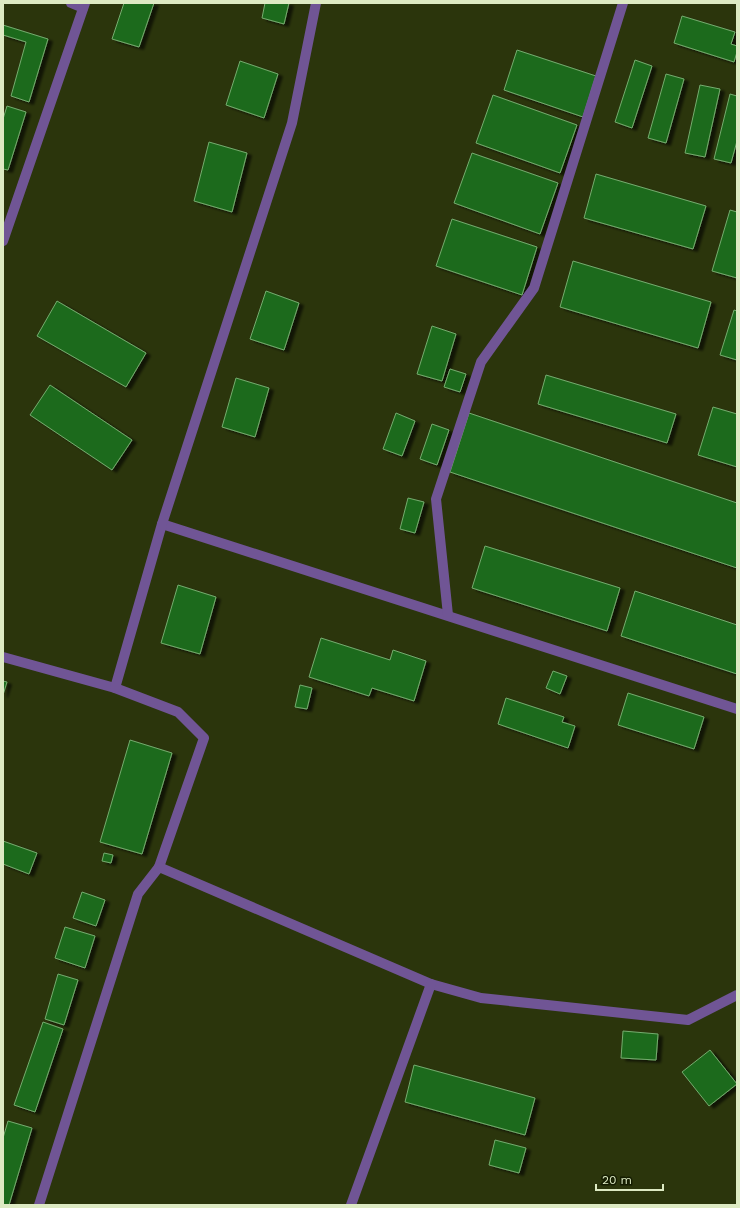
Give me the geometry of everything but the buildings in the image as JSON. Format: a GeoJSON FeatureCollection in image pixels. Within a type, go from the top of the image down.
{"type":"FeatureCollection","features":[{"type":"Feature","properties":{"kind":"street"},"geometry":{"type":"LineString","coordinates":[[3,241],[84,6],[71,3]]}},
{"type":"Feature","properties":{"kind":"street"},"geometry":{"type":"LineString","coordinates":[[115,688],[162,524],[292,123],[316,3]]}},
{"type":"Feature","properties":{"kind":"street"},"geometry":{"type":"LineString","coordinates":[[448,615],[436,499],[481,362],[534,288],[623,3]]}},
{"type":"Feature","properties":{"kind":"street"},"geometry":{"type":"LineString","coordinates":[[162,524],[737,708]]}},
{"type":"Feature","properties":{"kind":"street"},"geometry":{"type":"LineString","coordinates":[[3,657],[115,688],[178,712],[204,738],[159,867],[138,894],[39,1205]]}},
{"type":"Feature","properties":{"kind":"street"},"geometry":{"type":"LineString","coordinates":[[159,867],[431,984],[481,998],[688,1020],[737,995]]}},
{"type":"Feature","properties":{"kind":"street"},"geometry":{"type":"LineString","coordinates":[[350,1205],[431,984]]}}]}
